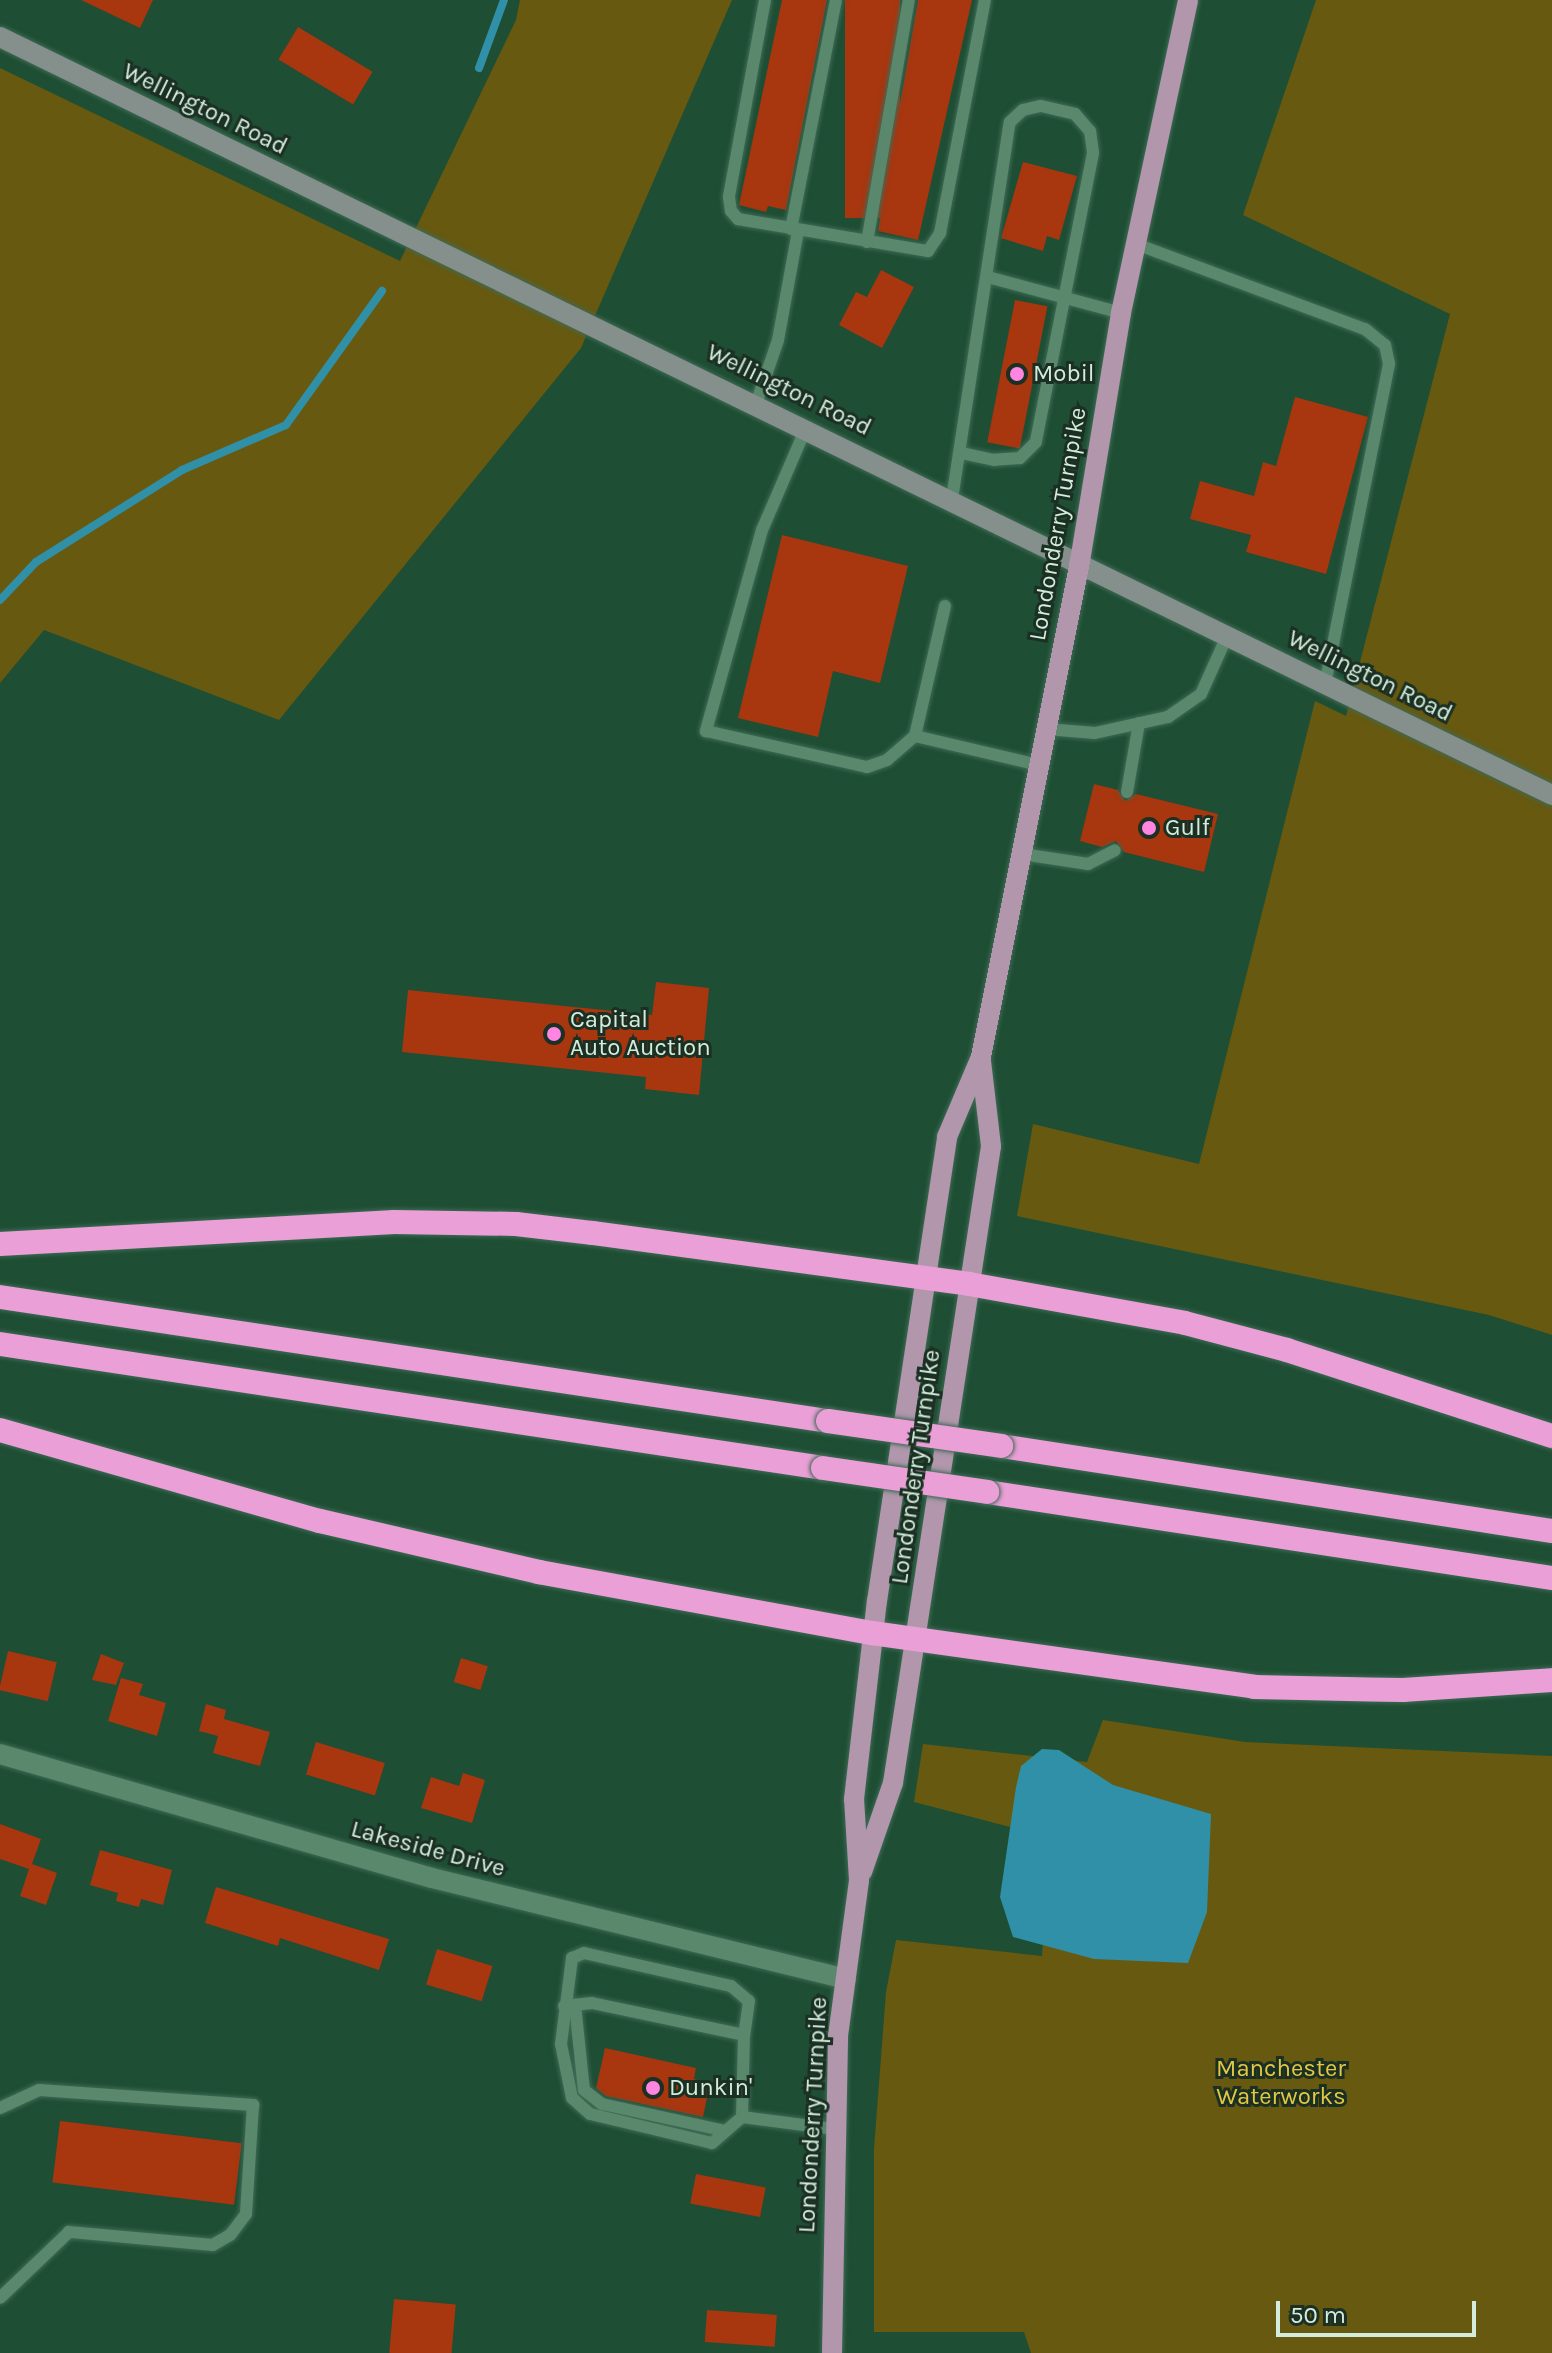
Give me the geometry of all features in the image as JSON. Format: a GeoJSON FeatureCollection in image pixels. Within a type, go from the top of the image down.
{"type":"FeatureCollection","features":[{"type":"Feature","properties":{"kind":"highway"},"geometry":{"type":"LineString","coordinates":[[0,1244],[455,1221],[618,1236],[969,1284],[1214,1331],[1552,1436]]}},
{"type":"Feature","properties":{"kind":"highway"},"geometry":{"type":"LineString","coordinates":[[0,1297],[1552,1531]]}},
{"type":"Feature","properties":{"kind":"highway"},"geometry":{"type":"LineString","coordinates":[[0,1344],[1552,1578]]}},
{"type":"Feature","properties":{"kind":"highway"},"geometry":{"type":"LineString","coordinates":[[0,1430],[320,1521],[539,1572],[872,1633],[1254,1687],[1403,1690],[1552,1680]]}},
{"type":"Feature","properties":{"kind":"main road","name":"Londonderry Turnpike"},"geometry":{"type":"LineString","coordinates":[[832,2353],[835,2129],[846,1979],[859,1880],[854,1799],[872,1633],[947,1137],[981,1057],[1080,561],[1121,313],[1188,0]]}},
{"type":"Feature","properties":{"kind":"main road","name":"Wellington Road"},"geometry":{"type":"LineString","coordinates":[[0,37],[1080,561],[1552,795]]}},
{"type":"Feature","properties":{"kind":"main road","name":"Londonderry Turnpike"},"geometry":{"type":"LineString","coordinates":[[859,1880],[893,1783],[991,1146],[981,1057]]}},
{"type":"Feature","properties":{"kind":"street","name":"Lakeside Drive"},"geometry":{"type":"LineString","coordinates":[[0,1754],[446,1882],[846,1979]]}},
{"type":"Feature","properties":{"kind":"lane"},"geometry":{"type":"LineString","coordinates":[[765,0],[729,197],[738,219],[928,251],[936,244],[985,0]]}},
{"type":"Feature","properties":{"kind":"lane"},"geometry":{"type":"LineString","coordinates":[[756,404],[778,340],[794,230],[836,0]]}},
{"type":"Feature","properties":{"kind":"lane"},"geometry":{"type":"LineString","coordinates":[[867,242],[909,0]]}},
{"type":"Feature","properties":{"kind":"lane"},"geometry":{"type":"LineString","coordinates":[[952,499],[1010,122],[1023,110],[1041,106],[1075,114],[1090,131],[1093,153],[1036,442],[1020,458],[994,460],[961,453]]}},
{"type":"Feature","properties":{"kind":"lane"},"geometry":{"type":"LineString","coordinates":[[1136,244],[1365,329],[1385,345],[1389,364],[1325,683]]}},
{"type":"Feature","properties":{"kind":"lane"},"geometry":{"type":"LineString","coordinates":[[988,277],[1065,295],[1121,313]]}},
{"type":"Feature","properties":{"kind":"lane"},"geometry":{"type":"LineString","coordinates":[[806,428],[762,530],[706,731],[867,767],[887,760],[915,736],[945,606]]}},
{"type":"Feature","properties":{"kind":"lane"},"geometry":{"type":"LineString","coordinates":[[1046,729],[1095,733],[1168,717],[1201,694],[1228,634]]}},
{"type":"Feature","properties":{"kind":"lane"},"geometry":{"type":"LineString","coordinates":[[1127,792],[1139,723]]}},
{"type":"Feature","properties":{"kind":"lane"},"geometry":{"type":"LineString","coordinates":[[915,736],[1039,765]]}},
{"type":"Feature","properties":{"kind":"lane"},"geometry":{"type":"LineString","coordinates":[[1022,854],[1088,864],[1115,850]]}},
{"type":"Feature","properties":{"kind":"lane"},"geometry":{"type":"LineString","coordinates":[[742,2117],[744,2035],[749,2001],[731,1986],[584,1953],[572,1958],[564,2078],[581,2106],[590,2114],[712,2143],[721,2130],[742,2117],[835,2129]]}},
{"type":"Feature","properties":{"kind":"lane"},"geometry":{"type":"LineString","coordinates":[[569,2006],[592,2003],[744,2035]]}},
{"type":"Feature","properties":{"kind":"lane"},"geometry":{"type":"LineString","coordinates":[[569,2006],[584,2090],[602,2104],[721,2130]]}},
{"type":"Feature","properties":{"kind":"lane"},"geometry":{"type":"LineString","coordinates":[[0,2108],[39,2090],[253,2105],[246,2214],[230,2235],[213,2245],[69,2232],[0,2298]]}},
{"type":"Feature","properties":{"kind":"green space"},"geometry":{"type":"Polygon","coordinates":[[[520,0],[732,0],[581,348],[279,720],[44,630],[0,683],[0,68],[400,261],[516,20],[520,0]]]}},
{"type":"Feature","properties":{"kind":"green space"},"geometry":{"type":"Polygon","coordinates":[[[1316,0],[1552,0],[1552,1335],[1489,1315],[1017,1216],[1033,1124],[1199,1164],[1315,701],[1346,716],[1450,314],[1243,215],[1316,0]]]}},
{"type":"Feature","properties":{"kind":"green space","name":"Manchester Waterworks"},"geometry":{"type":"Polygon","coordinates":[[[1103,1720],[1245,1742],[1552,1756],[1552,2353],[1031,2353],[1024,2332],[874,2332],[874,2149],[886,1992],[896,1940],[1042,1956],[1049,1837],[914,1802],[923,1744],[1087,1762],[1103,1720]]]}},
{"type":"Feature","properties":{"kind":"water"},"geometry":{"type":"Polygon","coordinates":[[[1042,1749],[1059,1750],[1113,1785],[1211,1814],[1207,1912],[1188,1963],[1094,1959],[1013,1937],[1000,1897],[1016,1787],[1021,1766],[1042,1749]]]}},
{"type":"Feature","properties":{"kind":"building"},"geometry":{"type":"Polygon","coordinates":[[[81,0],[153,0],[140,28],[81,0]]]}},
{"type":"Feature","properties":{"kind":"building"},"geometry":{"type":"Polygon","coordinates":[[[782,0],[827,0],[786,210],[768,206],[766,212],[739,205],[782,0]]]}},
{"type":"Feature","properties":{"kind":"building"},"geometry":{"type":"Polygon","coordinates":[[[845,0],[900,0],[900,218],[845,218],[845,0]]]}},
{"type":"Feature","properties":{"kind":"building"},"geometry":{"type":"Polygon","coordinates":[[[918,0],[972,0],[918,240],[878,231],[918,0]]]}},
{"type":"Feature","properties":{"kind":"building"},"geometry":{"type":"Polygon","coordinates":[[[298,27],[373,72],[353,104],[278,60],[298,27]]]}},
{"type":"Feature","properties":{"kind":"building"},"geometry":{"type":"Polygon","coordinates":[[[1023,162],[1077,176],[1059,240],[1047,236],[1043,251],[1001,238],[1023,162]]]}},
{"type":"Feature","properties":{"kind":"building"},"geometry":{"type":"Polygon","coordinates":[[[881,270],[914,287],[882,348],[839,325],[856,292],[867,297],[881,270]]]}},
{"type":"Feature","properties":{"kind":"building","name":"Mobil"},"geometry":{"type":"Polygon","coordinates":[[[1015,300],[1047,306],[1020,449],[987,442],[1015,300]]]}},
{"type":"Feature","properties":{"kind":"building"},"geometry":{"type":"Polygon","coordinates":[[[1295,397],[1368,417],[1326,574],[1246,552],[1251,535],[1190,519],[1200,481],[1254,496],[1263,462],[1276,466],[1295,397]]]}},
{"type":"Feature","properties":{"kind":"building"},"geometry":{"type":"Polygon","coordinates":[[[782,535],[908,566],[880,683],[833,671],[818,737],[738,718],[782,535]]]}},
{"type":"Feature","properties":{"kind":"building","name":"Gulf"},"geometry":{"type":"Polygon","coordinates":[[[1094,784],[1118,790],[1125,801],[1136,794],[1218,814],[1204,872],[1124,852],[1116,841],[1102,847],[1080,841],[1094,784]]]}},
{"type":"Feature","properties":{"kind":"building","name":"Capital Auto Auction"},"geometry":{"type":"Polygon","coordinates":[[[656,982],[709,988],[699,1095],[645,1089],[646,1077],[402,1052],[408,990],[652,1015],[656,982]]]}},
{"type":"Feature","properties":{"kind":"building"},"geometry":{"type":"Polygon","coordinates":[[[8,1651],[57,1662],[48,1701],[0,1690],[8,1651]]]}},
{"type":"Feature","properties":{"kind":"building"},"geometry":{"type":"Polygon","coordinates":[[[101,1654],[124,1663],[116,1685],[92,1680],[101,1654]]]}},
{"type":"Feature","properties":{"kind":"building"},"geometry":{"type":"Polygon","coordinates":[[[461,1658],[488,1666],[480,1690],[454,1682],[461,1658]]]}},
{"type":"Feature","properties":{"kind":"building"},"geometry":{"type":"Polygon","coordinates":[[[121,1678],[143,1684],[139,1695],[166,1703],[157,1736],[108,1721],[121,1678]]]}},
{"type":"Feature","properties":{"kind":"building"},"geometry":{"type":"Polygon","coordinates":[[[206,1704],[226,1710],[224,1719],[270,1732],[260,1766],[213,1753],[218,1736],[199,1731],[206,1704]]]}},
{"type":"Feature","properties":{"kind":"building"},"geometry":{"type":"Polygon","coordinates":[[[316,1742],[385,1763],[375,1796],[306,1775],[316,1742]]]}},
{"type":"Feature","properties":{"kind":"building"},"geometry":{"type":"Polygon","coordinates":[[[463,1773],[485,1780],[472,1823],[421,1808],[431,1777],[459,1786],[463,1773]]]}},
{"type":"Feature","properties":{"kind":"building"},"geometry":{"type":"Polygon","coordinates":[[[0,1824],[41,1839],[32,1864],[57,1873],[46,1905],[20,1896],[29,1869],[0,1859],[0,1824]]]}},
{"type":"Feature","properties":{"kind":"building"},"geometry":{"type":"Polygon","coordinates":[[[100,1850],[172,1870],[163,1905],[141,1899],[139,1907],[116,1901],[118,1893],[90,1885],[100,1850]]]}},
{"type":"Feature","properties":{"kind":"building"},"geometry":{"type":"Polygon","coordinates":[[[216,1887],[389,1939],[379,1970],[280,1938],[278,1946],[205,1923],[216,1887]]]}},
{"type":"Feature","properties":{"kind":"building"},"geometry":{"type":"Polygon","coordinates":[[[437,1949],[492,1966],[482,2001],[426,1984],[437,1949]]]}},
{"type":"Feature","properties":{"kind":"building","name":"Dunkin'"},"geometry":{"type":"Polygon","coordinates":[[[605,2048],[696,2068],[694,2079],[710,2083],[703,2117],[606,2096],[596,2088],[605,2048]]]}},
{"type":"Feature","properties":{"kind":"building"},"geometry":{"type":"Polygon","coordinates":[[[60,2121],[242,2143],[234,2205],[52,2183],[60,2121]]]}},
{"type":"Feature","properties":{"kind":"building"},"geometry":{"type":"Polygon","coordinates":[[[696,2174],[766,2188],[760,2217],[690,2203],[696,2174]]]}},
{"type":"Feature","properties":{"kind":"building"},"geometry":{"type":"Polygon","coordinates":[[[394,2299],[456,2304],[452,2353],[389,2353],[394,2299]]]}},
{"type":"Feature","properties":{"kind":"building"},"geometry":{"type":"Polygon","coordinates":[[[707,2310],[777,2315],[775,2347],[705,2342],[707,2310]]]}},
{"type":"Feature","properties":{"kind":"waterway"},"geometry":{"type":"LineString","coordinates":[[479,68],[504,0]]}},
{"type":"Feature","properties":{"kind":"waterway"},"geometry":{"type":"LineString","coordinates":[[0,600],[36,562],[182,470],[286,425],[382,291]]}},
{"type":"Feature","properties":{"kind":"place","name":"Mobil"},"geometry":{"type":"Point","coordinates":[1017,374]}},
{"type":"Feature","properties":{"kind":"place","name":"Gulf"},"geometry":{"type":"Point","coordinates":[1149,828]}},
{"type":"Feature","properties":{"kind":"place","name":"Capital Auto Auction"},"geometry":{"type":"Point","coordinates":[554,1034]}},
{"type":"Feature","properties":{"kind":"place","name":"Dunkin'"},"geometry":{"type":"Point","coordinates":[653,2088]}}]}
